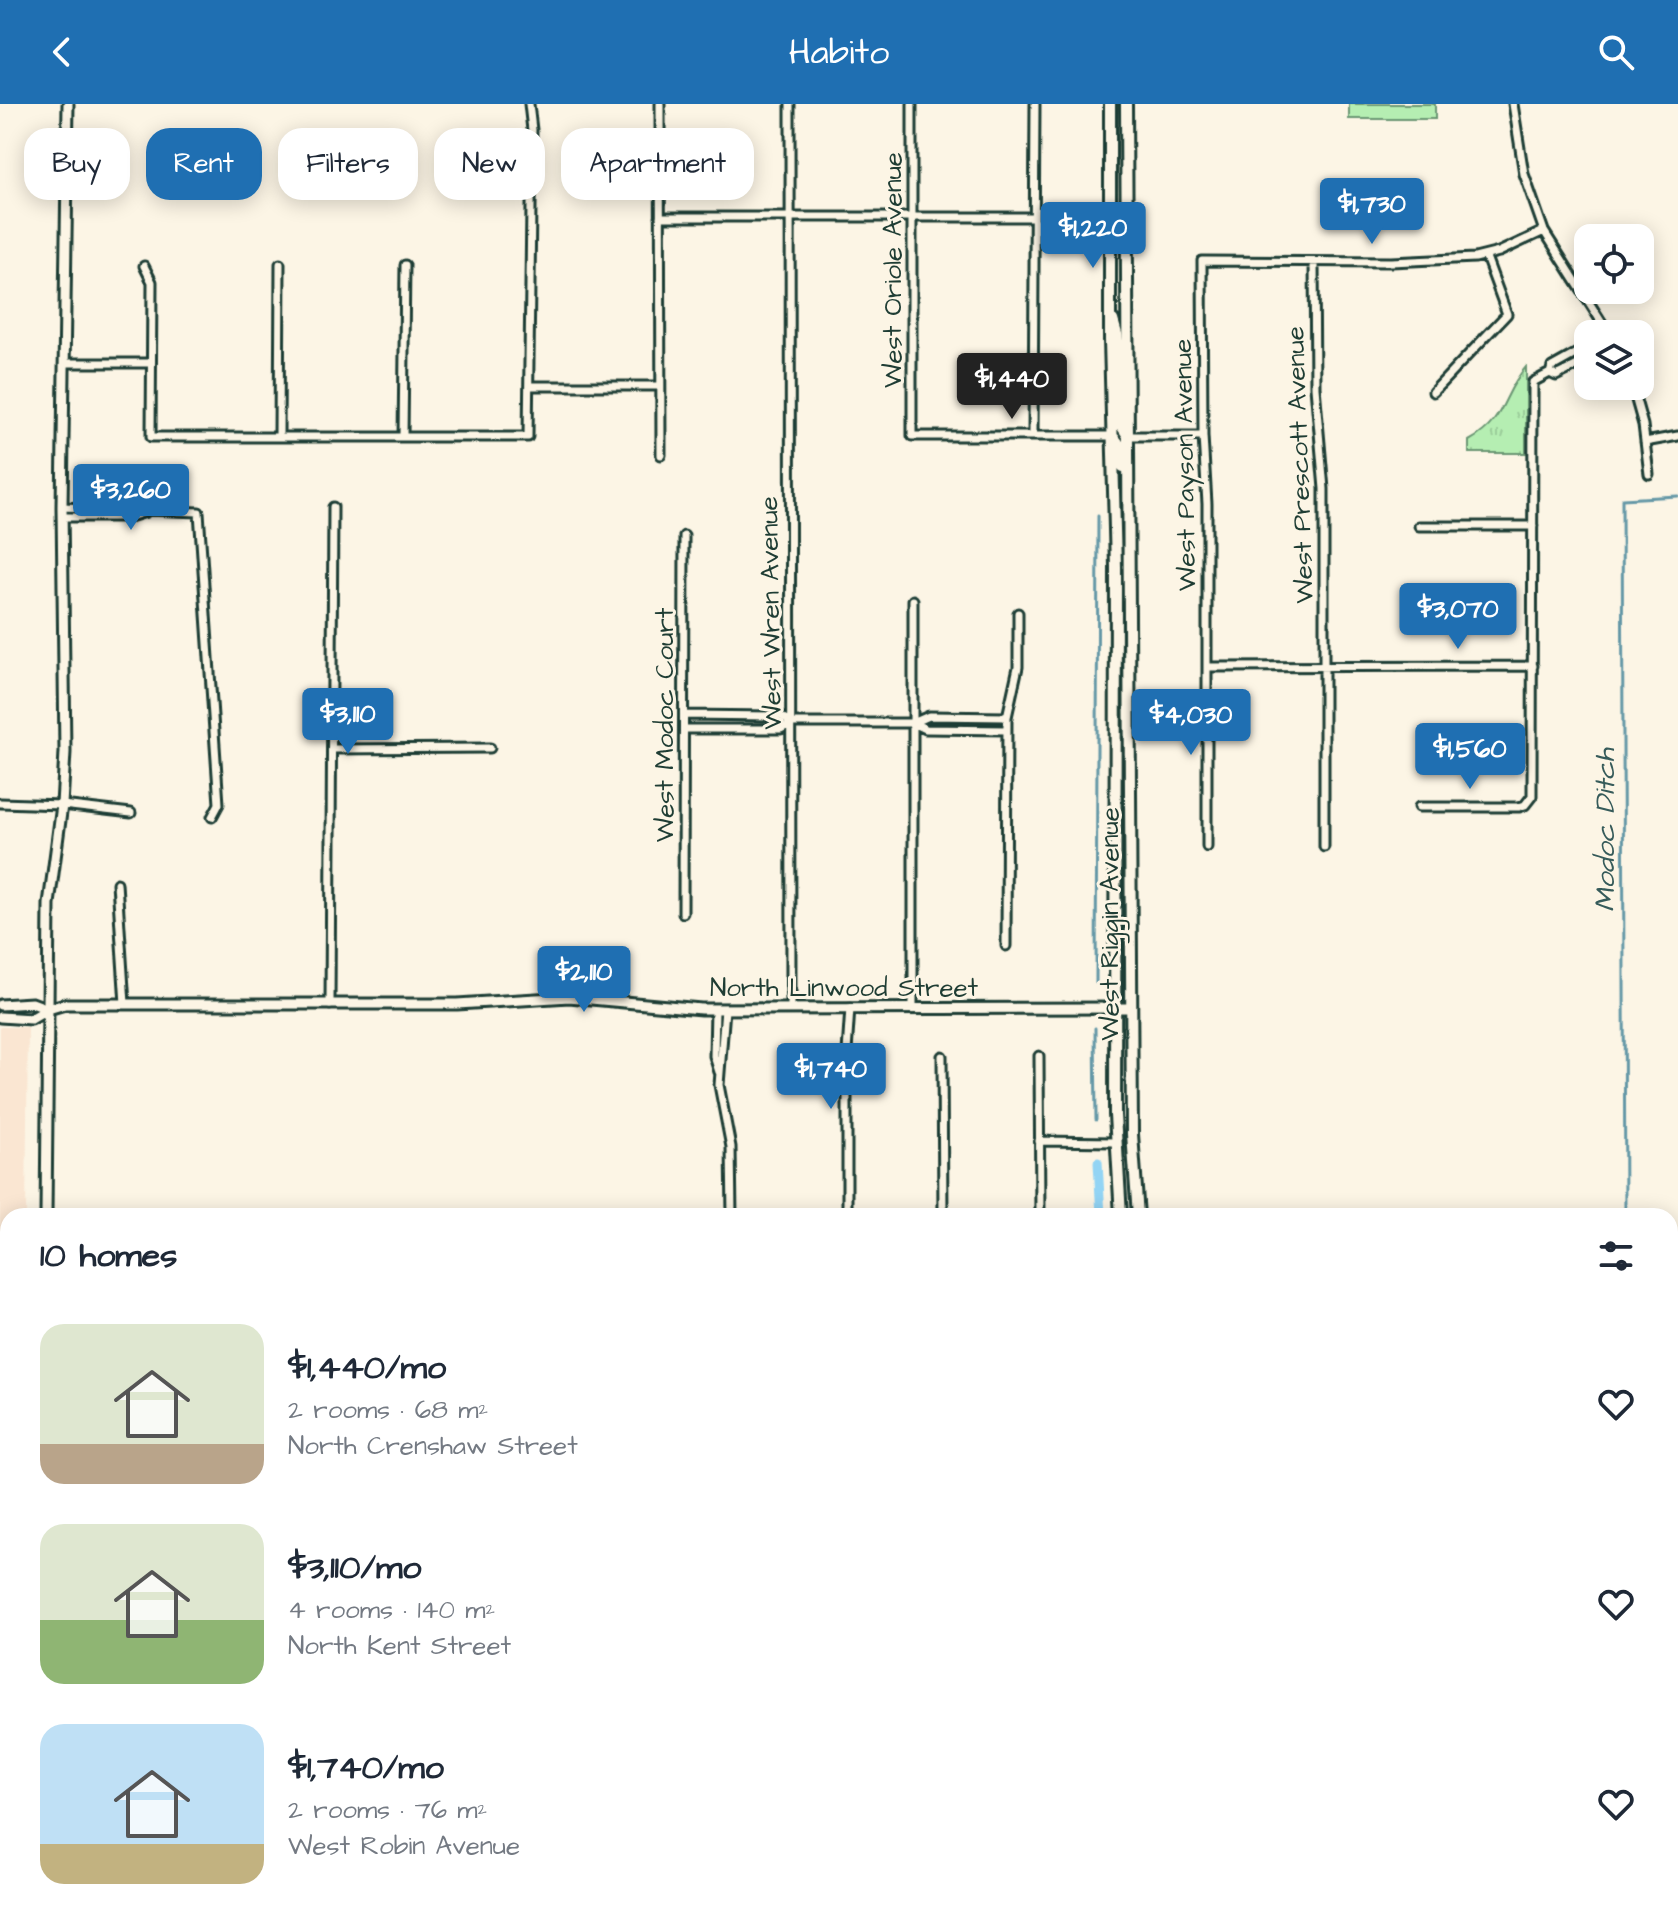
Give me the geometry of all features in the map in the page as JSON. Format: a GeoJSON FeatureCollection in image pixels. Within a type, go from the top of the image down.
{"type":"FeatureCollection","features":[{"type":"Feature","properties":{"kind":"main road","name":"West Riggin Avenue"},"geometry":{"type":"LineString","coordinates":[[1110,104],[1110,310],[1116,602],[1116,1142],[1120,1208]]}},
{"type":"Feature","properties":{"kind":"main road","name":"West Riggin Avenue"},"geometry":{"type":"LineString","coordinates":[[1126,104],[1132,1134],[1137,1208]]}},
{"type":"Feature","properties":{"kind":"main road"},"geometry":{"type":"LineString","coordinates":[[1110,310],[1117,334],[1122,427],[1125,435],[1130,436]]}},
{"type":"Feature","properties":{"kind":"main road"},"geometry":{"type":"LineString","coordinates":[[1112,436],[1119,442],[1122,451],[1124,539],[1130,553]]}},
{"type":"Feature","properties":{"kind":"street"},"geometry":{"type":"LineString","coordinates":[[46,1208],[49,904],[62,805],[66,711],[62,512],[68,104]]}},
{"type":"Feature","properties":{"kind":"street"},"geometry":{"type":"LineString","coordinates":[[144,266],[152,282],[151,437],[528,437],[532,130],[529,104]]}},
{"type":"Feature","properties":{"kind":"street"},"geometry":{"type":"LineString","coordinates":[[660,104],[661,455]]}},
{"type":"Feature","properties":{"kind":"street","name":"West Wren Avenue"},"geometry":{"type":"LineString","coordinates":[[790,104],[791,1009]]}},
{"type":"Feature","properties":{"kind":"street","name":"West Oriole Avenue"},"geometry":{"type":"LineString","coordinates":[[912,104],[912,436],[1033,436]]}},
{"type":"Feature","properties":{"kind":"street"},"geometry":{"type":"LineString","coordinates":[[1035,104],[1033,436],[1112,436]]}},
{"type":"Feature","properties":{"kind":"street"},"geometry":{"type":"LineString","coordinates":[[1513,104],[1524,174],[1544,231],[1600,320]]}},
{"type":"Feature","properties":{"kind":"street"},"geometry":{"type":"LineString","coordinates":[[660,217],[1034,217]]}},
{"type":"Feature","properties":{"kind":"street"},"geometry":{"type":"LineString","coordinates":[[1314,262],[1398,262],[1486,257],[1544,231]]}},
{"type":"Feature","properties":{"kind":"street"},"geometry":{"type":"LineString","coordinates":[[1433,392],[1507,314],[1486,257]]}},
{"type":"Feature","properties":{"kind":"street","name":"West Payson Avenue"},"geometry":{"type":"LineString","coordinates":[[1207,847],[1207,504],[1203,436],[1202,261],[1314,262]]}},
{"type":"Feature","properties":{"kind":"street","name":"West Prescott Avenue"},"geometry":{"type":"LineString","coordinates":[[1314,262],[1315,387],[1324,489],[1324,847]]}},
{"type":"Feature","properties":{"kind":"street"},"geometry":{"type":"LineString","coordinates":[[279,437],[280,264]]}},
{"type":"Feature","properties":{"kind":"street"},"geometry":{"type":"LineString","coordinates":[[403,437],[405,265]]}},
{"type":"Feature","properties":{"kind":"street"},"geometry":{"type":"LineString","coordinates":[[1419,807],[1519,807],[1530,801],[1533,791],[1533,382],[1574,355]]}},
{"type":"Feature","properties":{"kind":"street"},"geometry":{"type":"LineString","coordinates":[[64,363],[151,363]]}},
{"type":"Feature","properties":{"kind":"street"},"geometry":{"type":"LineString","coordinates":[[1550,373],[1556,376],[1574,367]]}},
{"type":"Feature","properties":{"kind":"street"},"geometry":{"type":"LineString","coordinates":[[529,386],[660,386]]}},
{"type":"Feature","properties":{"kind":"street"},"geometry":{"type":"LineString","coordinates":[[1635,400],[1649,474]]}},
{"type":"Feature","properties":{"kind":"street"},"geometry":{"type":"LineString","coordinates":[[1130,436],[1203,436]]}},
{"type":"Feature","properties":{"kind":"street"},"geometry":{"type":"LineString","coordinates":[[1645,442],[1678,436]]}},
{"type":"Feature","properties":{"kind":"street"},"geometry":{"type":"LineString","coordinates":[[330,1005],[333,507]]}},
{"type":"Feature","properties":{"kind":"street"},"geometry":{"type":"LineString","coordinates":[[62,512],[130,508],[148,512],[199,512],[219,804],[212,817]]}},
{"type":"Feature","properties":{"kind":"street"},"geometry":{"type":"LineString","coordinates":[[1419,526],[1533,526]]}},
{"type":"Feature","properties":{"kind":"street","name":"West Modoc Court"},"geometry":{"type":"LineString","coordinates":[[683,913],[684,536]]}},
{"type":"Feature","properties":{"kind":"street"},"geometry":{"type":"LineString","coordinates":[[913,600],[913,1008]]}},
{"type":"Feature","properties":{"kind":"street"},"geometry":{"type":"LineString","coordinates":[[1006,946],[1007,717],[1018,667],[1018,613]]}},
{"type":"Feature","properties":{"kind":"street"},"geometry":{"type":"LineString","coordinates":[[1207,667],[1533,666]]}},
{"type":"Feature","properties":{"kind":"street"},"geometry":{"type":"LineString","coordinates":[[685,715],[780,716],[792,723]]}},
{"type":"Feature","properties":{"kind":"street"},"geometry":{"type":"LineString","coordinates":[[684,729],[781,729],[792,723],[913,723],[929,716],[1007,717]]}},
{"type":"Feature","properties":{"kind":"street"},"geometry":{"type":"LineString","coordinates":[[913,723],[926,729],[1007,730]]}},
{"type":"Feature","properties":{"kind":"street"},"geometry":{"type":"LineString","coordinates":[[332,749],[490,748]]}},
{"type":"Feature","properties":{"kind":"street"},"geometry":{"type":"LineString","coordinates":[[0,803],[62,805],[131,813]]}},
{"type":"Feature","properties":{"kind":"street"},"geometry":{"type":"LineString","coordinates":[[117,883],[125,1004]]}},
{"type":"Feature","properties":{"kind":"street","name":"North Linwood Street"},"geometry":{"type":"LineString","coordinates":[[0,1017],[31,1019],[65,1004],[480,1003],[569,997],[669,1008],[720,1009],[1131,1008]]}},
{"type":"Feature","properties":{"kind":"street","name":"North Linwood Street"},"geometry":{"type":"LineString","coordinates":[[0,1005],[32,1003],[48,1009]]}},
{"type":"Feature","properties":{"kind":"street"},"geometry":{"type":"LineString","coordinates":[[847,1208],[850,1008]]}},
{"type":"Feature","properties":{"kind":"street"},"geometry":{"type":"LineString","coordinates":[[720,1009],[714,1056],[731,1147],[732,1208]]}},
{"type":"Feature","properties":{"kind":"street"},"geometry":{"type":"LineString","coordinates":[[942,1056],[943,1208]]}},
{"type":"Feature","properties":{"kind":"street"},"geometry":{"type":"LineString","coordinates":[[1039,1056],[1040,1208]]}},
{"type":"Feature","properties":{"kind":"street"},"geometry":{"type":"LineString","coordinates":[[1039,1141],[1116,1142]]}},
{"type":"Feature","properties":{"kind":"shaded area"},"geometry":{"type":"Polygon","coordinates":[[[0,1027],[28,1027],[26,1208],[0,1208],[0,1027]]]}},
{"type":"Feature","properties":{"kind":"green space"},"geometry":{"type":"Polygon","coordinates":[[[1349,104],[1435,104],[1435,119],[1349,119],[1349,104]]]}},
{"type":"Feature","properties":{"kind":"green space"},"geometry":{"type":"Polygon","coordinates":[[[1526,367],[1526,453],[1469,453],[1469,441],[1497,416],[1526,367]]]}},
{"type":"Feature","properties":{"kind":"waterway","name":"Modoc Ditch"},"geometry":{"type":"LineString","coordinates":[[1625,1208],[1622,499],[1678,496]]}},
{"type":"Feature","properties":{"kind":"waterway"},"geometry":{"type":"LineString","coordinates":[[1096,983],[1098,516]]}},
{"type":"Feature","properties":{"kind":"waterway"},"geometry":{"type":"LineString","coordinates":[[1095,1028],[1096,1120]]}},
{"type":"Feature","properties":{"kind":"waterway"},"geometry":{"type":"LineString","coordinates":[[1098,1162],[1101,1208]]}}]}
